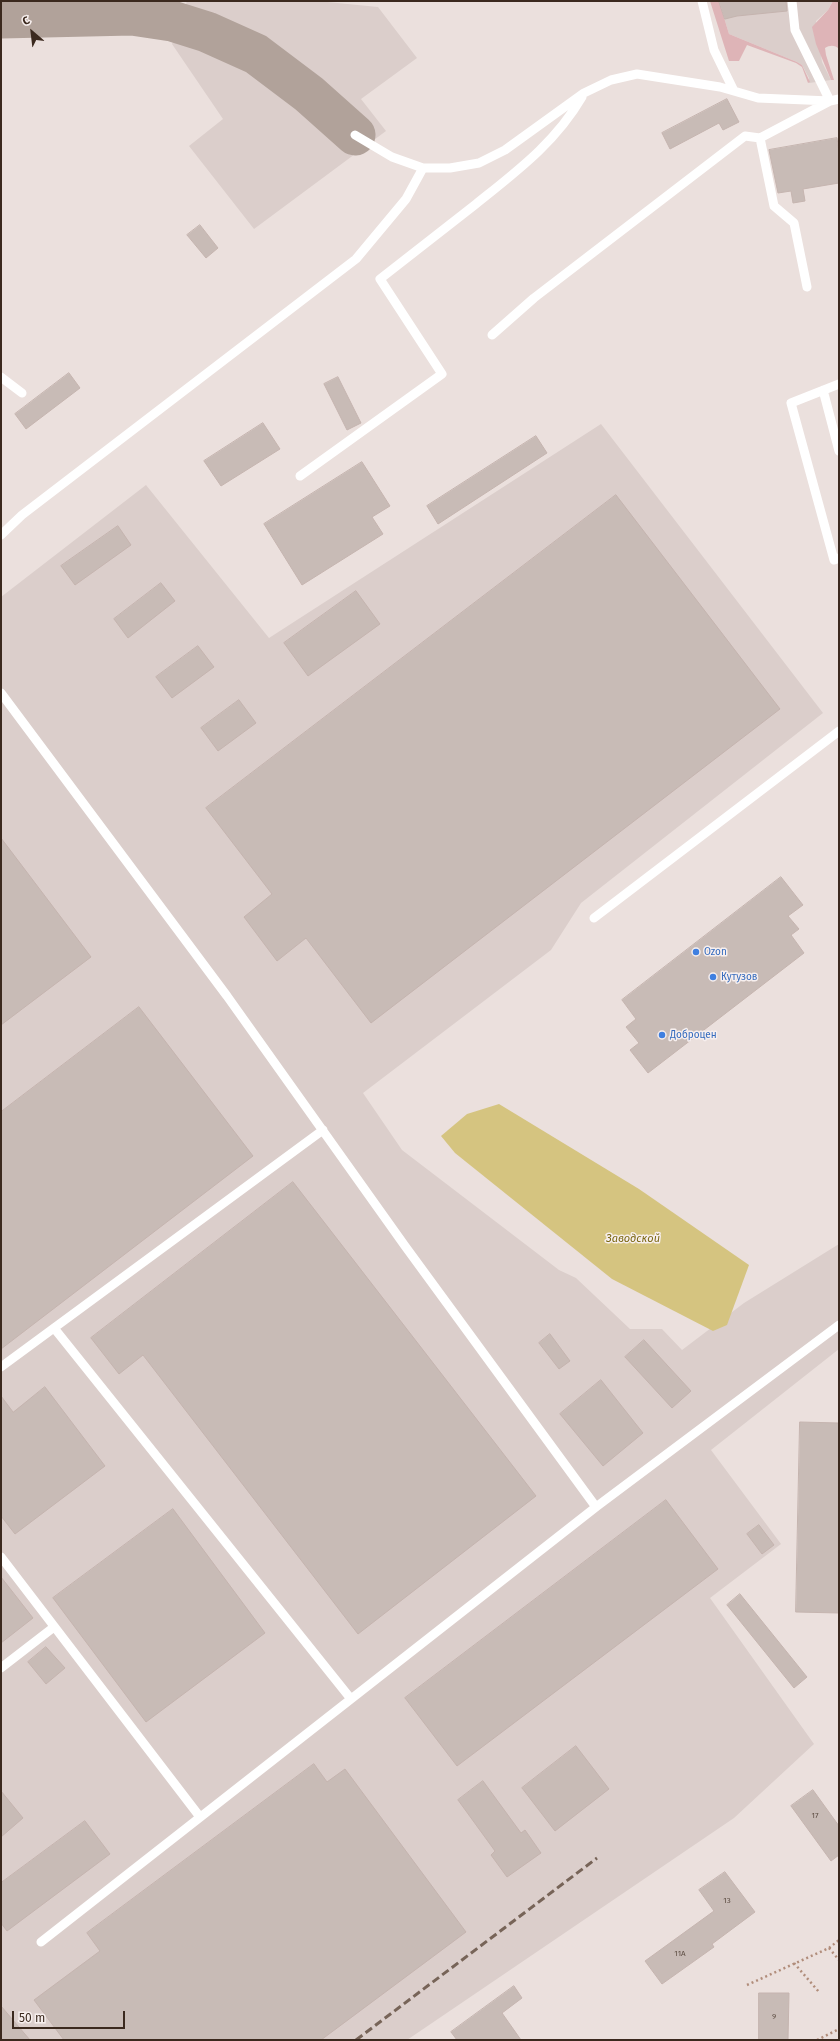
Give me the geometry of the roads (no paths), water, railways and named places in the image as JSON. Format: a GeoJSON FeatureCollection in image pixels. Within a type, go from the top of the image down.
{"type":"FeatureCollection","features":[{"type":"Feature","properties":{"kind":"lane"},"geometry":{"type":"LineString","coordinates":[[702,1],[714,50],[734,91]]}},
{"type":"Feature","properties":{"kind":"lane"},"geometry":{"type":"LineString","coordinates":[[792,1],[795,30],[834,100]]}},
{"type":"Feature","properties":{"kind":"lane"},"geometry":{"type":"LineString","coordinates":[[355,135],[392,157],[423,168],[450,168],[479,163],[505,150],[584,93],[611,80],[637,74],[734,91],[758,98],[834,100]]}},
{"type":"Feature","properties":{"kind":"lane"},"geometry":{"type":"LineString","coordinates":[[300,476],[442,374],[380,279],[531,160],[554,137],[572,113],[584,93]]}},
{"type":"Feature","properties":{"kind":"lane"},"geometry":{"type":"LineString","coordinates":[[492,335],[534,298],[745,136],[760,138],[834,100]]}},
{"type":"Feature","properties":{"kind":"lane"},"geometry":{"type":"LineString","coordinates":[[760,138],[774,206],[794,223],[807,287]]}},
{"type":"Feature","properties":{"kind":"lane"},"geometry":{"type":"LineString","coordinates":[[1,535],[22,515],[356,259],[406,199],[423,168]]}},
{"type":"Feature","properties":{"kind":"lane"},"geometry":{"type":"LineString","coordinates":[[1,377],[22,393]]}},
{"type":"Feature","properties":{"kind":"lane"},"geometry":{"type":"LineString","coordinates":[[839,384],[791,403],[834,560],[839,558]]}},
{"type":"Feature","properties":{"kind":"lane"},"geometry":{"type":"LineString","coordinates":[[823,390],[839,451]]}},
{"type":"Feature","properties":{"kind":"lane"},"geometry":{"type":"LineString","coordinates":[[1,693],[223,990],[596,1507]]}},
{"type":"Feature","properties":{"kind":"lane"},"geometry":{"type":"LineString","coordinates":[[594,918],[839,731]]}},
{"type":"Feature","properties":{"kind":"lane"},"geometry":{"type":"LineString","coordinates":[[1,1367],[323,1130]]}},
{"type":"Feature","properties":{"kind":"lane"},"geometry":{"type":"LineString","coordinates":[[41,1942],[596,1507],[839,1325]]}},
{"type":"Feature","properties":{"kind":"lane"},"geometry":{"type":"LineString","coordinates":[[54,1328],[351,1698]]}},
{"type":"Feature","properties":{"kind":"lane"},"geometry":{"type":"LineString","coordinates":[[1,1557],[200,1817]]}},
{"type":"Feature","properties":{"kind":"lane"},"geometry":{"type":"LineString","coordinates":[[1,1668],[54,1627]]}},
{"type":"Feature","properties":{"kind":"water","name":"Заводской"},"geometry":{"type":"Polygon","coordinates":[[[499,1104],[639,1189],[749,1265],[727,1325],[713,1331],[612,1279],[455,1153],[441,1136],[467,1114],[499,1104]]]}},
{"type":"Feature","properties":{"kind":"railway"},"geometry":{"type":"LineString","coordinates":[[356,2040],[597,1858]]}},
{"type":"Feature","properties":{"kind":"place","name":"Ozon"},"geometry":{"type":"Point","coordinates":[696,952]}},
{"type":"Feature","properties":{"kind":"place","name":"Кутузов"},"geometry":{"type":"Point","coordinates":[713,977]}},
{"type":"Feature","properties":{"kind":"place","name":"Доброцен"},"geometry":{"type":"Point","coordinates":[662,1035]}}]}
